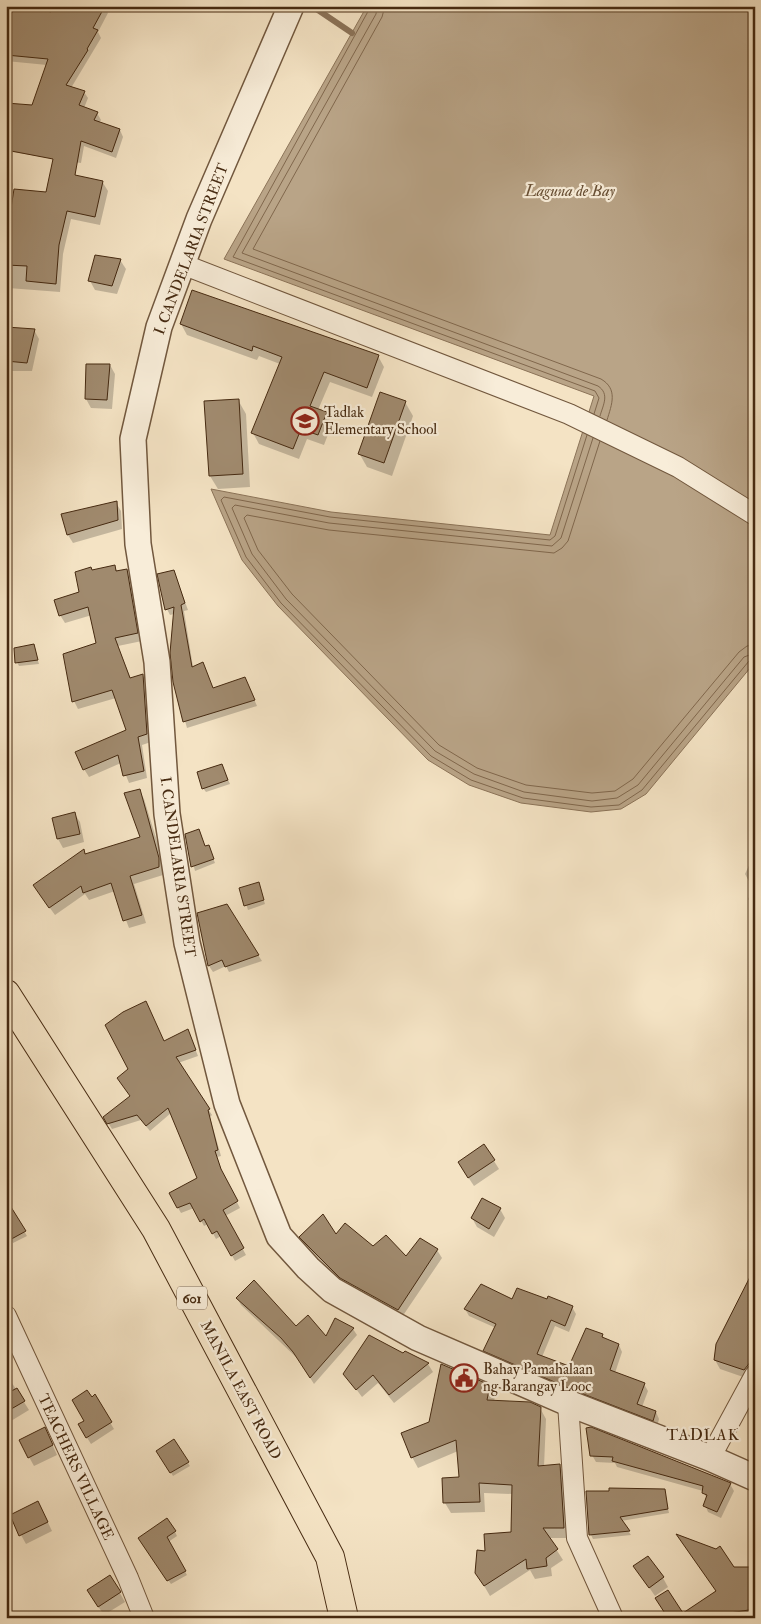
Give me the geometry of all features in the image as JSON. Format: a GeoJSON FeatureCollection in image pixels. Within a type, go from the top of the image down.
{"type":"FeatureCollection","features":[{"type":"Feature","properties":{"kind":"main road","name":"MANILA EAST ROAD"},"geometry":{"type":"LineString","coordinates":[[6,994],[156,1229],[330,1557],[344,1618]]}},
{"type":"Feature","properties":{"kind":"street","name":"I. CANDELARIA STREET"},"geometry":{"type":"LineString","coordinates":[[290,8],[199,219],[159,326],[133,439],[138,544],[157,662],[167,814],[187,943],[227,1104],[279,1236],[308,1268],[332,1290],[418,1338],[568,1403],[710,1458],[755,1478]]}},
{"type":"Feature","properties":{"kind":"street"},"geometry":{"type":"LineString","coordinates":[[182,264],[570,414],[678,466],[755,516]]}},
{"type":"Feature","properties":{"kind":"street","name":"TEACHERS VILLAGE"},"geometry":{"type":"LineString","coordinates":[[6,1316],[128,1578],[144,1618]]}},
{"type":"Feature","properties":{"kind":"street"},"geometry":{"type":"LineString","coordinates":[[710,1458],[755,1375]]}},
{"type":"Feature","properties":{"kind":"street"},"geometry":{"type":"LineString","coordinates":[[568,1403],[577,1538],[613,1618]]}},
{"type":"Feature","properties":{"kind":"water","name":"Laguna de Bay"},"geometry":{"type":"Polygon","coordinates":[[[367,6],[755,6],[755,662],[646,794],[621,809],[591,812],[521,803],[469,785],[428,760],[278,606],[242,560],[211,489],[331,512],[550,535],[594,396],[224,259],[367,6]]]}},
{"type":"Feature","properties":{"kind":"building"},"geometry":{"type":"Polygon","coordinates":[[[6,6],[21,6],[51,12],[54,6],[105,6],[93,28],[98,30],[66,85],[85,91],[79,105],[98,112],[94,120],[120,129],[112,152],[81,141],[75,175],[103,181],[95,217],[67,211],[59,245],[56,284],[26,281],[27,266],[6,265],[6,240],[14,189],[46,192],[53,159],[6,150],[6,103],[32,105],[48,59],[6,55],[6,6]]]}},
{"type":"Feature","properties":{"kind":"building"},"geometry":{"type":"Polygon","coordinates":[[[95,255],[121,259],[112,286],[88,281],[95,255]]]}},
{"type":"Feature","properties":{"kind":"building"},"geometry":{"type":"Polygon","coordinates":[[[192,290],[379,355],[367,388],[324,372],[310,406],[327,412],[318,435],[301,429],[293,449],[251,433],[282,357],[253,346],[252,351],[180,324],[192,290]]]}},
{"type":"Feature","properties":{"kind":"building"},"geometry":{"type":"Polygon","coordinates":[[[6,327],[35,329],[27,363],[6,361],[6,327]]]}},
{"type":"Feature","properties":{"kind":"building"},"geometry":{"type":"Polygon","coordinates":[[[86,364],[110,364],[107,400],[85,399],[86,364]]]}},
{"type":"Feature","properties":{"kind":"building"},"geometry":{"type":"Polygon","coordinates":[[[380,392],[406,401],[384,463],[358,454],[380,392]]]}},
{"type":"Feature","properties":{"kind":"building"},"geometry":{"type":"Polygon","coordinates":[[[239,399],[243,474],[209,476],[204,401],[239,399]]]}},
{"type":"Feature","properties":{"kind":"building"},"geometry":{"type":"Polygon","coordinates":[[[117,501],[118,520],[67,535],[61,514],[117,501]]]}},
{"type":"Feature","properties":{"kind":"building"},"geometry":{"type":"Polygon","coordinates":[[[115,565],[116,571],[127,569],[138,633],[115,638],[130,678],[143,674],[147,734],[138,737],[144,771],[123,776],[118,755],[83,770],[75,752],[126,730],[112,690],[72,702],[63,654],[96,643],[88,607],[59,616],[54,600],[79,592],[75,572],[91,567],[92,570],[115,565]]]}},
{"type":"Feature","properties":{"kind":"building"},"geometry":{"type":"Polygon","coordinates":[[[174,570],[185,603],[181,605],[192,667],[203,662],[213,688],[245,677],[255,700],[183,722],[173,682],[170,653],[174,607],[165,610],[157,574],[174,570]]]}},
{"type":"Feature","properties":{"kind":"building"},"geometry":{"type":"Polygon","coordinates":[[[34,644],[38,660],[15,663],[14,648],[34,644]]]}},
{"type":"Feature","properties":{"kind":"building"},"geometry":{"type":"Polygon","coordinates":[[[222,764],[228,780],[202,789],[197,772],[222,764]]]}},
{"type":"Feature","properties":{"kind":"building"},"geometry":{"type":"Polygon","coordinates":[[[140,789],[159,858],[159,867],[130,876],[142,915],[123,921],[111,883],[83,893],[81,886],[49,908],[33,885],[84,849],[85,854],[140,837],[124,793],[140,789]]]}},
{"type":"Feature","properties":{"kind":"building"},"geometry":{"type":"Polygon","coordinates":[[[75,812],[80,834],[57,839],[52,818],[75,812]]]}},
{"type":"Feature","properties":{"kind":"building"},"geometry":{"type":"Polygon","coordinates":[[[199,829],[205,846],[209,845],[214,859],[191,867],[185,834],[199,829]]]}},
{"type":"Feature","properties":{"kind":"building"},"geometry":{"type":"Polygon","coordinates":[[[259,882],[264,900],[244,906],[239,888],[259,882]]]}},
{"type":"Feature","properties":{"kind":"building"},"geometry":{"type":"Polygon","coordinates":[[[227,904],[259,955],[225,967],[222,960],[208,966],[197,913],[227,904]]]}},
{"type":"Feature","properties":{"kind":"building"},"geometry":{"type":"Polygon","coordinates":[[[146,1001],[164,1041],[188,1029],[196,1050],[176,1057],[210,1109],[208,1110],[218,1150],[215,1151],[221,1169],[238,1201],[223,1210],[244,1248],[231,1256],[217,1231],[212,1234],[204,1219],[200,1222],[190,1203],[177,1208],[169,1193],[197,1178],[168,1108],[146,1126],[137,1115],[107,1124],[103,1117],[130,1096],[117,1078],[128,1069],[105,1025],[123,1012],[146,1001]]]}},
{"type":"Feature","properties":{"kind":"building"},"geometry":{"type":"Polygon","coordinates":[[[484,1144],[495,1160],[468,1178],[458,1162],[484,1144]]]}},
{"type":"Feature","properties":{"kind":"building"},"geometry":{"type":"Polygon","coordinates":[[[482,1198],[501,1208],[489,1229],[471,1218],[482,1198]]]}},
{"type":"Feature","properties":{"kind":"building"},"geometry":{"type":"Polygon","coordinates":[[[6,1199],[26,1231],[6,1242],[6,1199]]]}},
{"type":"Feature","properties":{"kind":"building"},"geometry":{"type":"Polygon","coordinates":[[[323,1214],[336,1234],[345,1223],[373,1246],[386,1235],[406,1256],[420,1238],[438,1249],[398,1310],[340,1278],[299,1237],[323,1214]]]}},
{"type":"Feature","properties":{"kind":"building"},"geometry":{"type":"Polygon","coordinates":[[[755,1267],[755,1356],[744,1370],[714,1360],[716,1344],[755,1267]]]}},
{"type":"Feature","properties":{"kind":"building"},"geometry":{"type":"Polygon","coordinates":[[[254,1280],[296,1326],[308,1315],[326,1336],[335,1318],[354,1328],[310,1378],[281,1338],[236,1298],[254,1280]]]}},
{"type":"Feature","properties":{"kind":"building"},"geometry":{"type":"Polygon","coordinates":[[[481,1284],[512,1299],[517,1288],[547,1299],[548,1296],[573,1306],[565,1326],[551,1320],[537,1354],[569,1366],[586,1328],[603,1334],[602,1337],[619,1344],[610,1370],[645,1383],[637,1404],[656,1411],[653,1421],[573,1390],[483,1351],[496,1324],[464,1309],[481,1284]]]}},
{"type":"Feature","properties":{"kind":"building"},"geometry":{"type":"Polygon","coordinates":[[[369,1335],[403,1353],[405,1351],[429,1363],[389,1395],[373,1375],[356,1390],[343,1374],[369,1335]]]}},
{"type":"Feature","properties":{"kind":"building"},"geometry":{"type":"Polygon","coordinates":[[[441,1364],[490,1385],[487,1400],[530,1402],[541,1407],[538,1466],[560,1464],[564,1528],[543,1528],[558,1549],[546,1558],[547,1566],[527,1569],[526,1559],[484,1586],[475,1573],[477,1550],[485,1551],[484,1534],[511,1532],[512,1485],[479,1483],[480,1502],[443,1503],[442,1478],[459,1477],[456,1440],[411,1458],[401,1433],[429,1422],[441,1364]]]}},
{"type":"Feature","properties":{"kind":"building"},"geometry":{"type":"Polygon","coordinates":[[[17,1388],[25,1401],[6,1412],[6,1394],[17,1388]]]}},
{"type":"Feature","properties":{"kind":"building"},"geometry":{"type":"Polygon","coordinates":[[[87,1390],[92,1397],[95,1394],[112,1422],[86,1438],[78,1424],[84,1421],[72,1400],[87,1390]]]}},
{"type":"Feature","properties":{"kind":"building"},"geometry":{"type":"Polygon","coordinates":[[[45,1427],[53,1445],[28,1458],[19,1440],[45,1427]]]}},
{"type":"Feature","properties":{"kind":"building"},"geometry":{"type":"Polygon","coordinates":[[[591,1427],[731,1483],[717,1512],[703,1506],[707,1495],[702,1493],[703,1486],[612,1461],[613,1457],[590,1456],[586,1428],[591,1427]]]}},
{"type":"Feature","properties":{"kind":"building"},"geometry":{"type":"Polygon","coordinates":[[[174,1439],[189,1462],[170,1473],[156,1451],[174,1439]]]}},
{"type":"Feature","properties":{"kind":"building"},"geometry":{"type":"Polygon","coordinates":[[[609,1488],[665,1489],[668,1509],[620,1517],[630,1531],[589,1535],[586,1491],[609,1491],[609,1488]]]}},
{"type":"Feature","properties":{"kind":"building"},"geometry":{"type":"Polygon","coordinates":[[[38,1501],[48,1522],[19,1536],[10,1515],[38,1501]]]}},
{"type":"Feature","properties":{"kind":"building"},"geometry":{"type":"Polygon","coordinates":[[[167,1518],[176,1531],[167,1537],[186,1571],[167,1581],[138,1538],[167,1518]]]}},
{"type":"Feature","properties":{"kind":"building"},"geometry":{"type":"Polygon","coordinates":[[[676,1534],[716,1549],[720,1546],[734,1567],[755,1567],[755,1609],[723,1614],[717,1618],[668,1618],[655,1598],[668,1590],[683,1613],[716,1591],[676,1534]]]}},
{"type":"Feature","properties":{"kind":"building"},"geometry":{"type":"Polygon","coordinates":[[[648,1556],[664,1577],[649,1588],[633,1566],[648,1556]]]}},
{"type":"Feature","properties":{"kind":"building"},"geometry":{"type":"Polygon","coordinates":[[[110,1575],[121,1592],[98,1607],[87,1590],[110,1575]]]}},
{"type":"Feature","properties":{"kind":"waterway"},"geometry":{"type":"LineString","coordinates":[[312,6],[352,33]]}},
{"type":"Feature","properties":{"kind":"place","name":"Tadlak Elementary School"},"geometry":{"type":"Point","coordinates":[305,421]}},
{"type":"Feature","properties":{"kind":"place","name":"Bahay Pamahalaan ng Barangay Looc"},"geometry":{"type":"Point","coordinates":[464,1378]}},
{"type":"Feature","properties":{"kind":"district","name":"TADLAK"},"geometry":{"type":"Point","coordinates":[703,1434]}}]}
